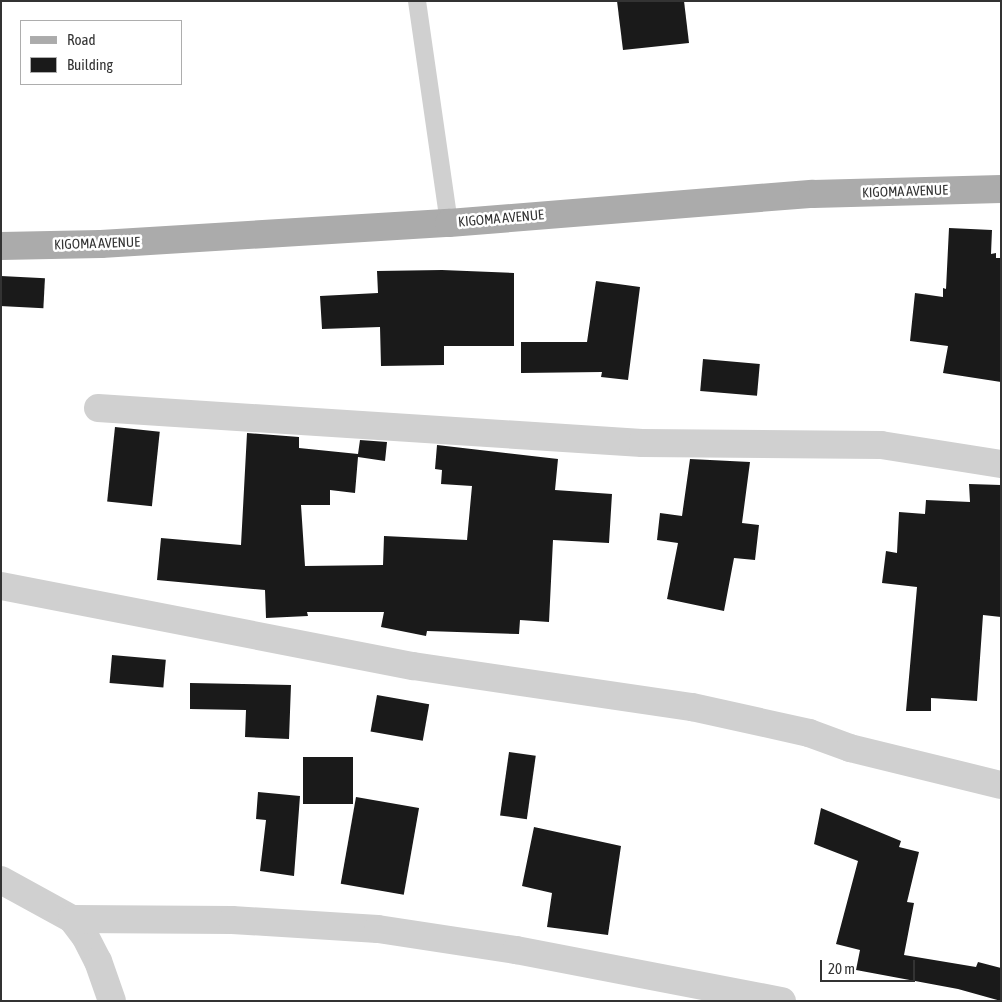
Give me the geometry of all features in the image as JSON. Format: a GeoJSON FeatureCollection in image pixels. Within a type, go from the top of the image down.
{"type":"FeatureCollection","features":[{"type":"Feature","properties":{"kind":"main road","name":"KIGOMA AVENUE"},"geometry":{"type":"LineString","coordinates":[[1,246],[101,244],[450,222],[813,194],[1001,189]]}},
{"type":"Feature","properties":{"kind":"street"},"geometry":{"type":"LineString","coordinates":[[98,408],[642,443],[882,444],[1001,464]]}},
{"type":"Feature","properties":{"kind":"street"},"geometry":{"type":"LineString","coordinates":[[1,586],[413,666],[692,707],[809,733],[850,748],[1001,785]]}},
{"type":"Feature","properties":{"kind":"street"},"geometry":{"type":"LineString","coordinates":[[1,880],[72,919],[86,936],[112,1001]]}},
{"type":"Feature","properties":{"kind":"street"},"geometry":{"type":"LineString","coordinates":[[72,919],[232,920],[378,928],[516,950],[782,1001]]}},
{"type":"Feature","properties":{"kind":"lane"},"geometry":{"type":"LineString","coordinates":[[417,1],[450,222]]}},
{"type":"Feature","properties":{"kind":"building"},"geometry":{"type":"Polygon","coordinates":[[[617,1],[684,1],[689,43],[623,50],[617,1]]]}},
{"type":"Feature","properties":{"kind":"building"},"geometry":{"type":"Polygon","coordinates":[[[949,228],[992,230],[991,254],[996,253],[996,258],[1001,258],[1001,382],[943,373],[948,346],[910,341],[915,293],[943,297],[943,288],[946,289],[949,228]]]}},
{"type":"Feature","properties":{"kind":"building"},"geometry":{"type":"Polygon","coordinates":[[[442,270],[514,273],[514,346],[444,346],[444,365],[381,366],[380,327],[322,329],[320,296],[378,293],[377,271],[442,270]]]}},
{"type":"Feature","properties":{"kind":"building"},"geometry":{"type":"Polygon","coordinates":[[[1,276],[45,278],[43,308],[1,306],[1,276]]]}},
{"type":"Feature","properties":{"kind":"building"},"geometry":{"type":"Polygon","coordinates":[[[596,281],[640,287],[628,380],[601,377],[602,372],[521,373],[521,342],[587,342],[596,281]]]}},
{"type":"Feature","properties":{"kind":"building"},"geometry":{"type":"Polygon","coordinates":[[[703,359],[760,364],[757,396],[700,391],[703,359]]]}},
{"type":"Feature","properties":{"kind":"building"},"geometry":{"type":"Polygon","coordinates":[[[115,427],[160,432],[152,506],[107,502],[115,427]]]}},
{"type":"Feature","properties":{"kind":"building"},"geometry":{"type":"Polygon","coordinates":[[[247,433],[299,437],[299,448],[358,454],[360,440],[387,442],[385,461],[358,457],[355,493],[330,490],[330,505],[301,505],[305,566],[383,565],[384,536],[467,540],[472,486],[441,484],[442,470],[435,469],[437,445],[558,459],[555,490],[612,494],[609,543],[553,540],[549,622],[520,620],[519,634],[427,631],[426,636],[381,627],[384,612],[307,612],[308,616],[266,618],[265,590],[157,580],[161,538],[241,545],[247,433]]]}},
{"type":"Feature","properties":{"kind":"building"},"geometry":{"type":"Polygon","coordinates":[[[690,459],[750,462],[742,523],[759,525],[755,560],[734,558],[724,611],[667,599],[678,543],[657,540],[660,513],[682,516],[690,459]]]}},
{"type":"Feature","properties":{"kind":"building"},"geometry":{"type":"Polygon","coordinates":[[[969,484],[1001,485],[1001,617],[983,615],[977,701],[931,698],[931,711],[906,711],[917,587],[882,583],[886,551],[897,553],[899,512],[925,514],[926,500],[970,502],[969,484]]]}},
{"type":"Feature","properties":{"kind":"building"},"geometry":{"type":"Polygon","coordinates":[[[112,655],[166,660],[163,688],[110,683],[112,655]]]}},
{"type":"Feature","properties":{"kind":"building"},"geometry":{"type":"Polygon","coordinates":[[[190,683],[291,685],[289,739],[245,737],[246,710],[190,709],[190,683]]]}},
{"type":"Feature","properties":{"kind":"building"},"geometry":{"type":"Polygon","coordinates":[[[377,695],[429,704],[423,741],[371,731],[377,695]]]}},
{"type":"Feature","properties":{"kind":"building"},"geometry":{"type":"Polygon","coordinates":[[[509,752],[536,756],[527,819],[500,815],[509,752]]]}},
{"type":"Feature","properties":{"kind":"building"},"geometry":{"type":"Polygon","coordinates":[[[303,757],[353,757],[353,804],[303,804],[303,757]]]}},
{"type":"Feature","properties":{"kind":"building"},"geometry":{"type":"Polygon","coordinates":[[[258,792],[300,796],[294,876],[260,871],[266,820],[256,819],[258,792]]]}},
{"type":"Feature","properties":{"kind":"building"},"geometry":{"type":"Polygon","coordinates":[[[356,797],[419,808],[404,895],[341,884],[356,797]]]}},
{"type":"Feature","properties":{"kind":"building"},"geometry":{"type":"Polygon","coordinates":[[[821,808],[901,841],[899,847],[919,852],[907,902],[914,903],[904,955],[976,967],[978,962],[1001,968],[1001,1001],[958,989],[856,970],[860,950],[836,944],[858,861],[814,844],[821,808]]]}},
{"type":"Feature","properties":{"kind":"building"},"geometry":{"type":"Polygon","coordinates":[[[534,827],[621,846],[608,935],[547,927],[552,893],[522,886],[534,827]]]}}]}
